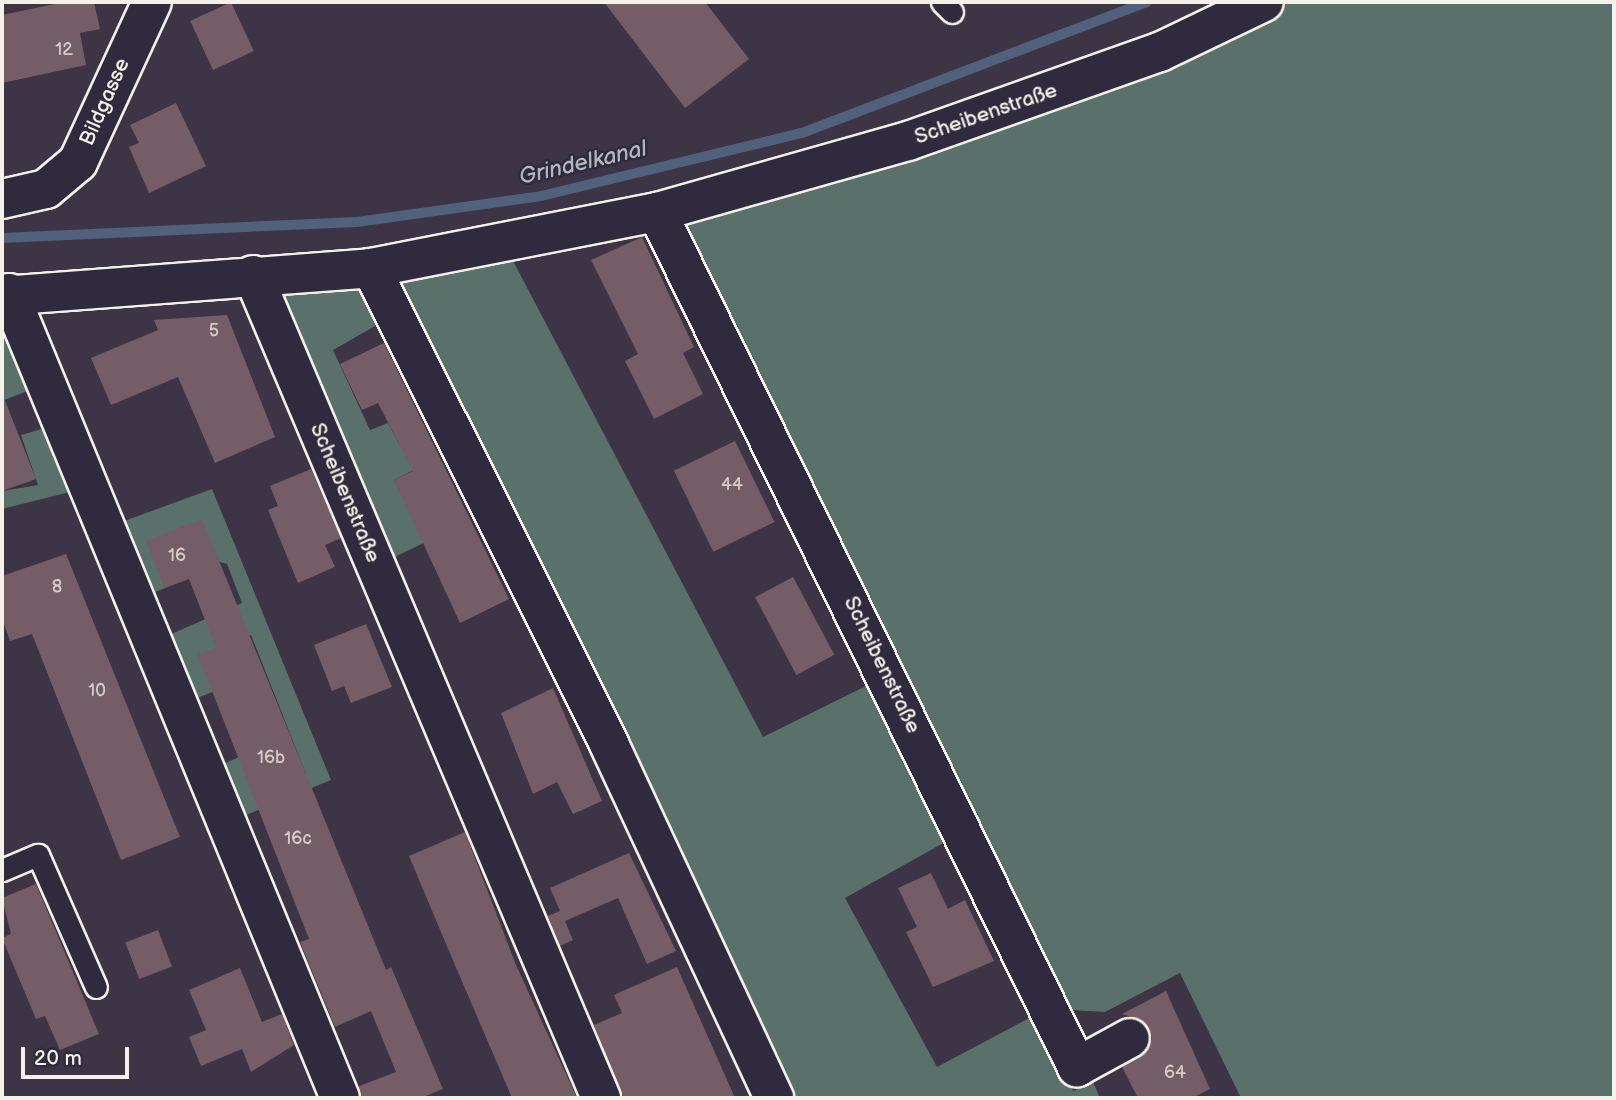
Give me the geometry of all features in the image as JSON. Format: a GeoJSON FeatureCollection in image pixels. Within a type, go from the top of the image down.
{"type":"FeatureCollection","features":[{"type":"Feature","properties":{"kind":"street","name":"Scheibenstraße"},"geometry":{"type":"LineString","coordinates":[[340,1098],[6,294],[371,268],[657,212],[908,141],[1160,52],[1264,2]]}},
{"type":"Feature","properties":{"kind":"street","name":"Bildgasse"},"geometry":{"type":"LineString","coordinates":[[2,199],[46,189],[78,162],[145,6]]}},
{"type":"Feature","properties":{"kind":"street","name":"Scheibenstraße"},"geometry":{"type":"LineString","coordinates":[[657,212],[1077,1066],[1130,1038]]}},
{"type":"Feature","properties":{"kind":"street"},"geometry":{"type":"LineString","coordinates":[[371,268],[609,744],[774,1098]]}},
{"type":"Feature","properties":{"kind":"street","name":"Scheibenstraße"},"geometry":{"type":"LineString","coordinates":[[253,275],[601,1098]]}},
{"type":"Feature","properties":{"kind":"lane"},"geometry":{"type":"LineString","coordinates":[[2,870],[38,855],[96,987]]}},
{"type":"Feature","properties":{"kind":"green space"},"geometry":{"type":"Polygon","coordinates":[[[1264,2],[1614,2],[1614,1098],[1241,1098],[1180,973],[1105,1012],[1070,1010],[657,212],[1264,2]]]}},
{"type":"Feature","properties":{"kind":"green space"},"geometry":{"type":"Polygon","coordinates":[[[511,257],[763,737],[868,685],[947,841],[845,898],[937,1067],[1035,1015],[1073,1091],[1093,1082],[1100,1098],[787,1098],[396,282],[511,257]]]}},
{"type":"Feature","properties":{"kind":"green space"},"geometry":{"type":"Polygon","coordinates":[[[362,280],[384,321],[333,350],[370,430],[388,423],[399,444],[432,461],[394,480],[417,527],[453,529],[386,561],[271,288],[362,280]]]}},
{"type":"Feature","properties":{"kind":"green space"},"geometry":{"type":"Polygon","coordinates":[[[2,323],[30,390],[2,401],[2,323]]]}},
{"type":"Feature","properties":{"kind":"green space"},"geometry":{"type":"Polygon","coordinates":[[[52,426],[74,491],[2,509],[2,491],[38,485],[21,435],[52,426]]]}},
{"type":"Feature","properties":{"kind":"green space"},"geometry":{"type":"Polygon","coordinates":[[[212,489],[331,780],[234,820],[212,769],[239,757],[306,774],[251,635],[199,655],[213,692],[186,702],[160,639],[242,603],[227,564],[147,541],[165,588],[143,597],[116,524],[212,489]]]}},
{"type":"Feature","properties":{"kind":"building"},"geometry":{"type":"Polygon","coordinates":[[[64,2],[94,2],[100,29],[80,33],[86,65],[2,83],[2,15],[64,2]]]}},
{"type":"Feature","properties":{"kind":"building"},"geometry":{"type":"Polygon","coordinates":[[[231,2],[254,51],[213,70],[190,21],[231,2]]]}},
{"type":"Feature","properties":{"kind":"building"},"geometry":{"type":"Polygon","coordinates":[[[604,2],[705,2],[749,59],[685,108],[604,2]]]}},
{"type":"Feature","properties":{"kind":"building"},"geometry":{"type":"Polygon","coordinates":[[[176,103],[206,166],[149,193],[129,147],[139,143],[130,125],[176,103]]]}},
{"type":"Feature","properties":{"kind":"building"},"geometry":{"type":"Polygon","coordinates":[[[642,237],[694,347],[683,353],[703,394],[654,419],[625,361],[638,354],[591,260],[642,237]]]}},
{"type":"Feature","properties":{"kind":"building"},"geometry":{"type":"Polygon","coordinates":[[[227,315],[275,437],[215,463],[178,377],[111,405],[91,358],[158,330],[154,320],[227,315]]]}},
{"type":"Feature","properties":{"kind":"building"},"geometry":{"type":"Polygon","coordinates":[[[384,343],[509,599],[460,623],[394,480],[413,471],[378,403],[362,410],[340,364],[384,343]]]}},
{"type":"Feature","properties":{"kind":"building"},"geometry":{"type":"Polygon","coordinates":[[[2,393],[36,479],[2,491],[2,393]]]}},
{"type":"Feature","properties":{"kind":"building"},"geometry":{"type":"Polygon","coordinates":[[[735,441],[774,522],[713,552],[674,471],[735,441]]]}},
{"type":"Feature","properties":{"kind":"building"},"geometry":{"type":"Polygon","coordinates":[[[311,469],[341,538],[325,545],[335,567],[298,583],[268,510],[278,506],[270,486],[311,469]]]}},
{"type":"Feature","properties":{"kind":"building"},"geometry":{"type":"Polygon","coordinates":[[[202,519],[386,970],[391,967],[443,1089],[421,1098],[361,1098],[359,1086],[396,1072],[371,1011],[335,1027],[300,942],[309,939],[198,655],[216,648],[189,579],[165,588],[146,541],[202,519]]]}},
{"type":"Feature","properties":{"kind":"building"},"geometry":{"type":"Polygon","coordinates":[[[66,554],[180,837],[121,860],[32,634],[10,641],[2,618],[2,576],[66,554]]]}},
{"type":"Feature","properties":{"kind":"building"},"geometry":{"type":"Polygon","coordinates":[[[793,577],[834,655],[796,675],[755,597],[793,577]]]}},
{"type":"Feature","properties":{"kind":"building"},"geometry":{"type":"Polygon","coordinates":[[[366,624],[392,687],[351,703],[344,686],[332,691],[314,645],[366,624]]]}},
{"type":"Feature","properties":{"kind":"building"},"geometry":{"type":"Polygon","coordinates":[[[553,688],[602,801],[573,814],[557,782],[533,794],[501,713],[553,688]]]}},
{"type":"Feature","properties":{"kind":"building"},"geometry":{"type":"Polygon","coordinates":[[[465,832],[516,965],[577,1098],[512,1098],[409,856],[465,832]]]}},
{"type":"Feature","properties":{"kind":"building"},"geometry":{"type":"Polygon","coordinates":[[[629,853],[676,951],[647,964],[618,898],[565,921],[573,940],[560,946],[548,916],[560,911],[550,888],[629,853]]]}},
{"type":"Feature","properties":{"kind":"building"},"geometry":{"type":"Polygon","coordinates":[[[931,873],[948,909],[965,900],[994,961],[933,987],[906,932],[917,927],[898,888],[931,873]]]}},
{"type":"Feature","properties":{"kind":"building"},"geometry":{"type":"Polygon","coordinates":[[[36,884],[99,1034],[60,1050],[45,1016],[36,1019],[2,938],[11,934],[2,898],[36,884]]]}},
{"type":"Feature","properties":{"kind":"building"},"geometry":{"type":"Polygon","coordinates":[[[158,930],[172,966],[139,979],[125,943],[158,930]]]}},
{"type":"Feature","properties":{"kind":"building"},"geometry":{"type":"Polygon","coordinates":[[[677,967],[735,1098],[622,1098],[594,1025],[622,1013],[614,995],[677,967]]]}},
{"type":"Feature","properties":{"kind":"building"},"geometry":{"type":"Polygon","coordinates":[[[240,968],[262,1022],[282,1014],[294,1045],[251,1072],[242,1049],[201,1066],[189,1037],[206,1030],[189,990],[240,968]]]}},
{"type":"Feature","properties":{"kind":"building"},"geometry":{"type":"Polygon","coordinates":[[[1166,991],[1210,1089],[1192,1098],[1138,1098],[1122,1067],[1148,1050],[1152,1038],[1142,1020],[1122,1014],[1166,991]]]}},
{"type":"Feature","properties":{"kind":"waterway","name":"Grindelkanal"},"geometry":{"type":"LineString","coordinates":[[2,238],[357,222],[541,196],[802,133],[1147,2]]}}]}
